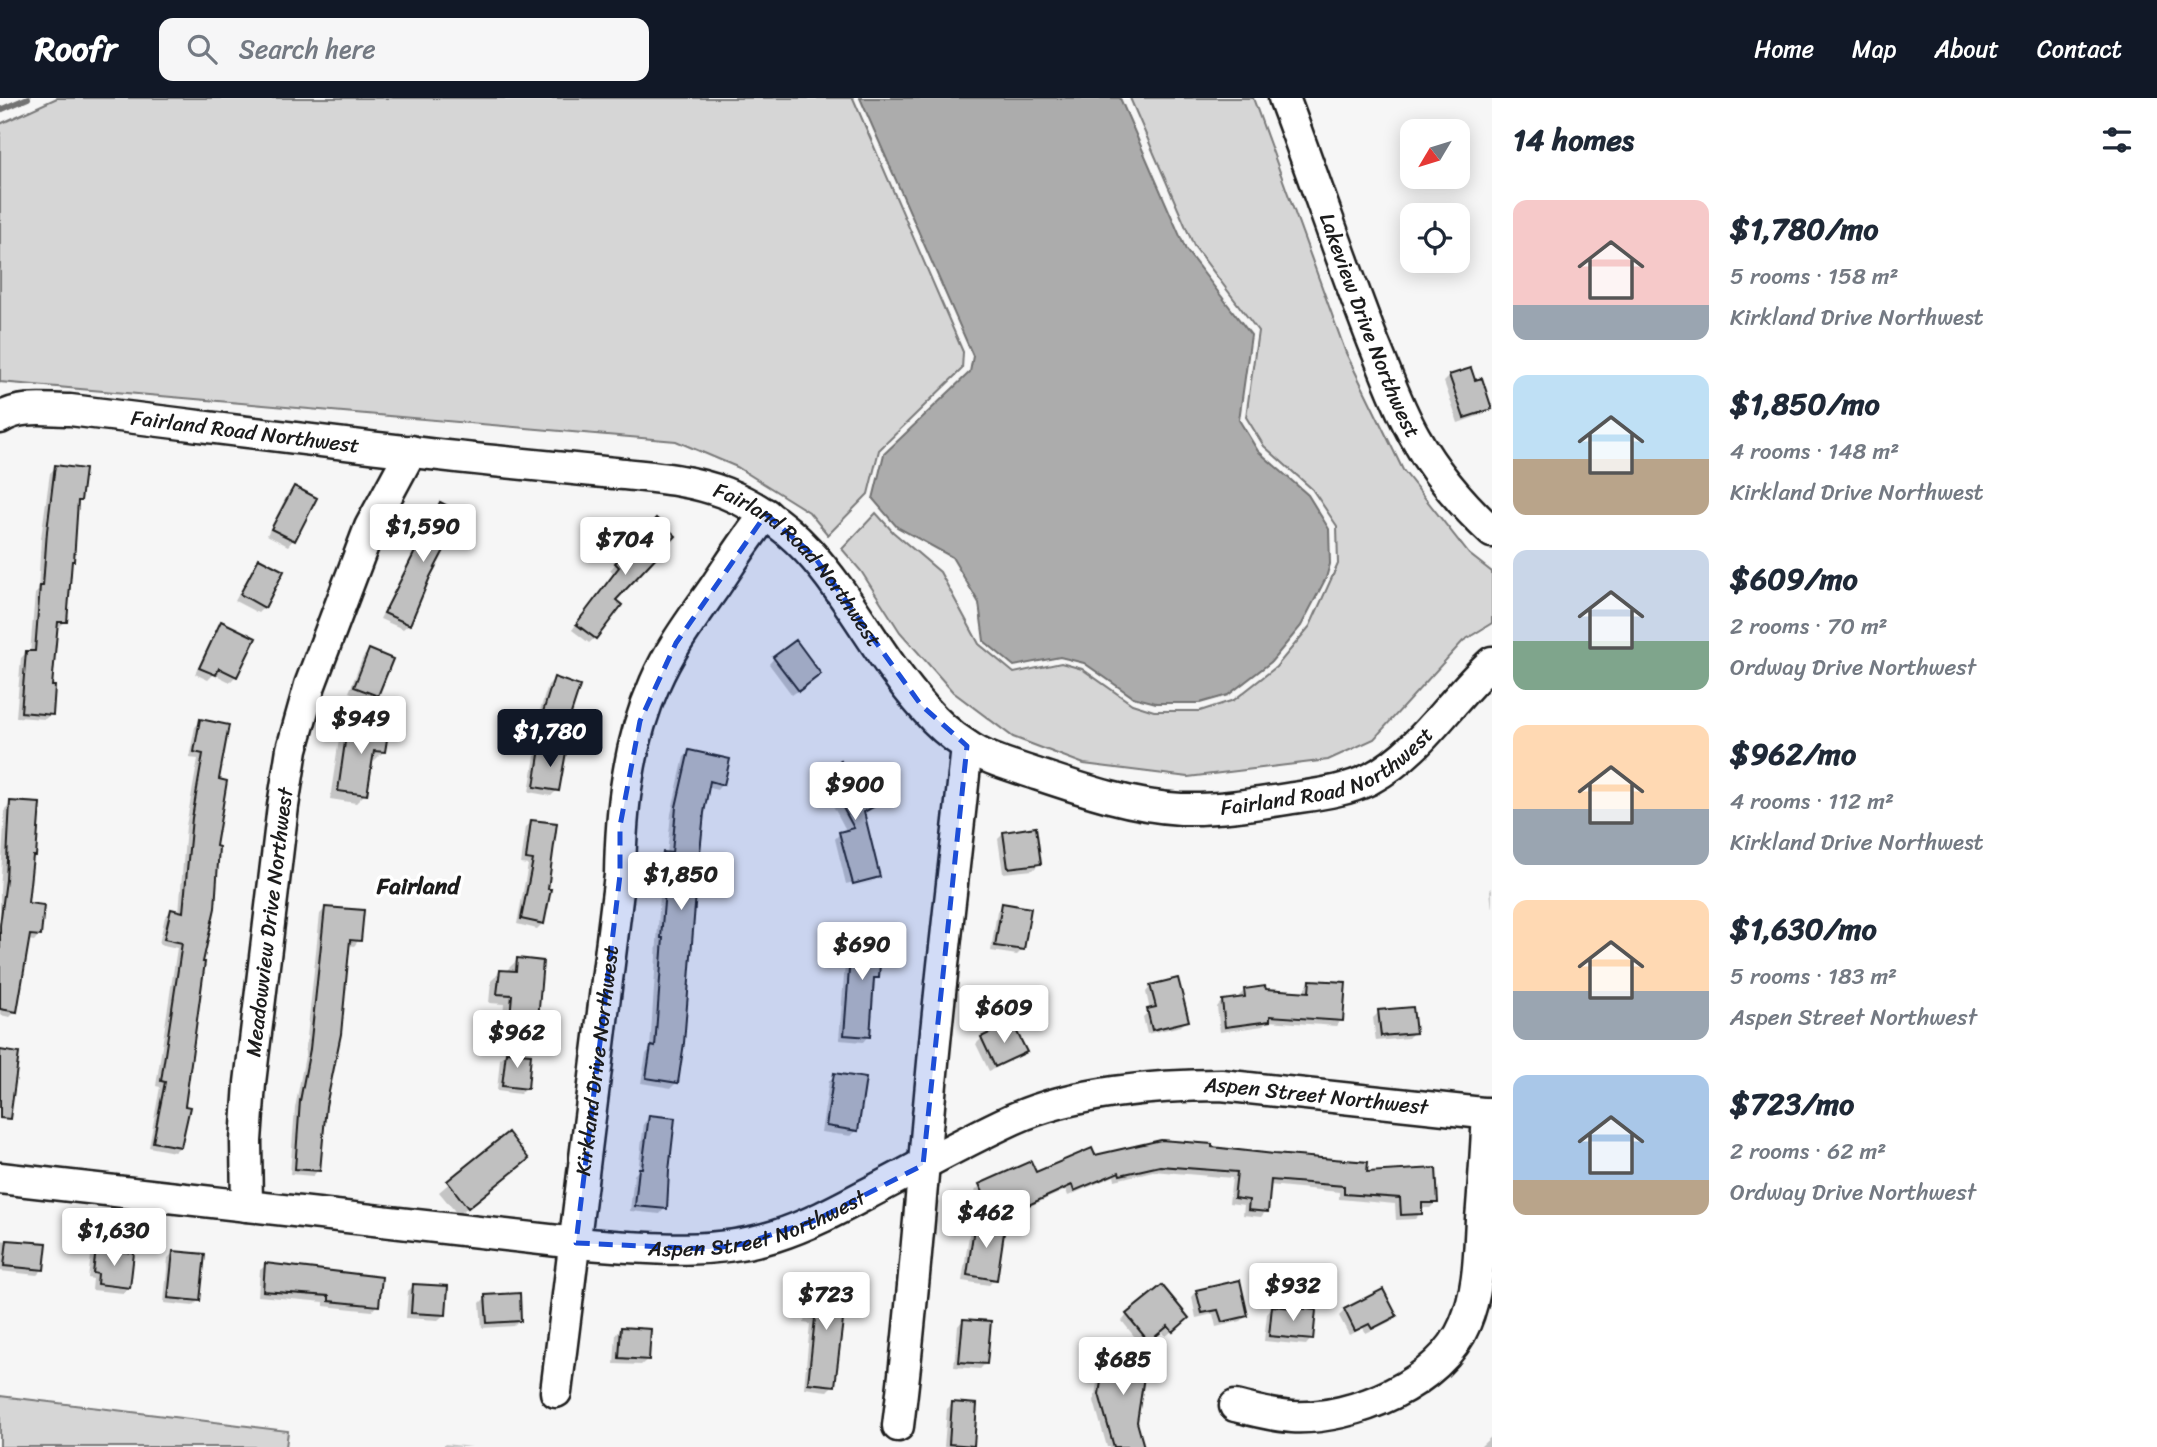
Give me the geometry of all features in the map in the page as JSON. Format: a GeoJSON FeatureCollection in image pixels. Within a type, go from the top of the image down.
{"type":"FeatureCollection","features":[{"type":"Feature","properties":{"kind":"street","name":"Lakeview Drive Northwest"},"geometry":{"type":"LineString","coordinates":[[1284,98],[1351,285],[1400,407],[1437,472],[1464,505],[1492,532]]}},
{"type":"Feature","properties":{"kind":"street","name":"Fairland Road Northwest"},"geometry":{"type":"LineString","coordinates":[[0,418],[20,410],[70,411],[677,480],[720,491],[766,513],[791,532],[813,555],[886,660],[921,705],[941,726],[967,746],[993,759],[1057,781],[1136,803],[1179,809],[1222,808],[1340,790],[1368,780],[1415,746],[1492,662]]}},
{"type":"Feature","properties":{"kind":"street","name":"Meadowview Drive Northwest"},"geometry":{"type":"LineString","coordinates":[[247,1206],[246,1141],[250,1083],[292,749],[310,685],[370,527],[411,451]]}},
{"type":"Feature","properties":{"kind":"street","name":"Kirkland Drive Northwest"},"geometry":{"type":"LineString","coordinates":[[556,1392],[620,875],[620,825],[628,767],[640,721],[655,681],[676,643],[766,513]]}},
{"type":"Feature","properties":{"kind":"street"},"geometry":{"type":"LineString","coordinates":[[898,1426],[911,1328],[923,1165],[967,746]]}},
{"type":"Feature","properties":{"kind":"street","name":"Aspen Street Northwest"},"geometry":{"type":"LineString","coordinates":[[0,1178],[576,1243],[709,1249],[776,1236],[816,1220],[1015,1119],[1054,1105],[1125,1091],[1182,1085],[1221,1085],[1490,1114]]}},
{"type":"Feature","properties":{"kind":"street"},"geometry":{"type":"LineString","coordinates":[[1235,1406],[1292,1417],[1343,1413],[1376,1402],[1402,1388],[1426,1373],[1451,1350],[1465,1324],[1478,1279],[1490,1114]]}},
{"type":"Feature","properties":{"kind":"highlighted area"},"geometry":{"type":"Polygon","coordinates":[[[766,514],[813,555],[921,705],[967,746],[923,1165],[816,1220],[743,1244],[709,1249],[576,1243],[620,875],[620,826],[640,721],[676,643],[766,514]]]}},
{"type":"Feature","properties":{"kind":"shaded area"},"geometry":{"type":"Polygon","coordinates":[[[57,98],[853,98],[963,352],[962,369],[879,450],[868,494],[828,535],[809,512],[737,467],[676,441],[0,382],[0,124],[57,98]]]}},
{"type":"Feature","properties":{"kind":"shaded area"},"geometry":{"type":"Polygon","coordinates":[[[860,98],[1120,98],[1186,250],[1251,335],[1239,420],[1258,451],[1308,495],[1329,529],[1330,564],[1326,578],[1301,626],[1271,662],[1228,695],[1200,703],[1156,703],[1133,697],[1084,663],[1060,657],[1014,666],[984,641],[979,603],[952,557],[897,527],[873,499],[884,454],[970,372],[973,356],[860,98]]]}},
{"type":"Feature","properties":{"kind":"shaded area"},"geometry":{"type":"Polygon","coordinates":[[[1130,98],[1253,98],[1346,353],[1403,470],[1469,554],[1492,572],[1492,623],[1463,641],[1374,739],[1328,760],[1188,777],[1084,764],[1013,737],[953,692],[900,632],[861,571],[842,549],[876,513],[893,532],[940,572],[979,644],[1014,673],[1061,663],[1082,669],[1132,704],[1154,711],[1200,711],[1234,700],[1276,667],[1310,626],[1338,564],[1337,526],[1312,489],[1264,446],[1246,417],[1258,331],[1194,246],[1130,98]]]}},
{"type":"Feature","properties":{"kind":"shaded area"},"geometry":{"type":"Polygon","coordinates":[[[0,1396],[288,1431],[286,1447],[0,1447],[0,1396]]]}},
{"type":"Feature","properties":{"kind":"building"},"geometry":{"type":"Polygon","coordinates":[[[1471,368],[1475,380],[1482,378],[1492,409],[1464,418],[1449,375],[1471,368]]]}},
{"type":"Feature","properties":{"kind":"building"},"geometry":{"type":"Polygon","coordinates":[[[55,465],[85,469],[81,501],[78,501],[67,622],[58,622],[52,686],[55,686],[53,715],[21,712],[26,651],[35,651],[55,465]]]}},
{"type":"Feature","properties":{"kind":"building"},"geometry":{"type":"Polygon","coordinates":[[[294,486],[317,498],[295,541],[271,529],[294,486]]]}},
{"type":"Feature","properties":{"kind":"building"},"geometry":{"type":"Polygon","coordinates":[[[440,502],[463,514],[430,577],[410,625],[384,613],[440,502]]]}},
{"type":"Feature","properties":{"kind":"building"},"geometry":{"type":"Polygon","coordinates":[[[656,518],[676,536],[616,600],[622,605],[596,639],[576,624],[619,567],[615,563],[656,518]]]}},
{"type":"Feature","properties":{"kind":"building"},"geometry":{"type":"Polygon","coordinates":[[[259,558],[284,571],[265,608],[240,594],[259,558]]]}},
{"type":"Feature","properties":{"kind":"building"},"geometry":{"type":"Polygon","coordinates":[[[221,621],[256,638],[237,677],[219,668],[216,675],[199,668],[221,621]]]}},
{"type":"Feature","properties":{"kind":"building"},"geometry":{"type":"Polygon","coordinates":[[[796,640],[821,674],[799,691],[773,657],[796,640]]]}},
{"type":"Feature","properties":{"kind":"building"},"geometry":{"type":"Polygon","coordinates":[[[369,649],[393,659],[378,696],[354,687],[369,649]]]}},
{"type":"Feature","properties":{"kind":"building"},"geometry":{"type":"Polygon","coordinates":[[[554,677],[580,686],[569,720],[543,712],[554,677]]]}},
{"type":"Feature","properties":{"kind":"building"},"geometry":{"type":"Polygon","coordinates":[[[200,719],[229,725],[219,779],[227,781],[216,846],[219,847],[215,908],[203,962],[185,1106],[190,1107],[181,1147],[153,1142],[165,1082],[161,1081],[182,943],[164,939],[171,909],[183,912],[192,818],[203,754],[194,752],[200,719]]]}},
{"type":"Feature","properties":{"kind":"building"},"geometry":{"type":"Polygon","coordinates":[[[348,721],[389,727],[385,752],[374,751],[367,795],[338,791],[348,721]]]}},
{"type":"Feature","properties":{"kind":"building"},"geometry":{"type":"Polygon","coordinates":[[[540,748],[566,752],[559,791],[534,787],[540,748]]]}},
{"type":"Feature","properties":{"kind":"building"},"geometry":{"type":"Polygon","coordinates":[[[689,750],[730,759],[724,785],[710,781],[704,813],[698,872],[704,873],[702,894],[696,893],[684,1043],[678,1083],[646,1078],[651,1046],[655,1047],[665,890],[659,890],[663,852],[672,853],[676,807],[689,750]]]}},
{"type":"Feature","properties":{"kind":"building"},"geometry":{"type":"Polygon","coordinates":[[[841,761],[846,771],[854,767],[875,806],[864,812],[880,877],[853,884],[839,832],[854,828],[823,771],[841,761]]]}},
{"type":"Feature","properties":{"kind":"building"},"geometry":{"type":"Polygon","coordinates":[[[10,801],[40,803],[36,856],[33,856],[28,903],[44,905],[41,936],[30,935],[17,1012],[0,1009],[0,925],[6,880],[10,801]]]}},
{"type":"Feature","properties":{"kind":"building"},"geometry":{"type":"Polygon","coordinates":[[[531,820],[557,823],[548,889],[551,889],[544,924],[521,919],[533,860],[526,859],[531,820]]]}},
{"type":"Feature","properties":{"kind":"building"},"geometry":{"type":"Polygon","coordinates":[[[1036,827],[1041,864],[1008,868],[1003,832],[1036,827]]]}},
{"type":"Feature","properties":{"kind":"building"},"geometry":{"type":"Polygon","coordinates":[[[1002,903],[1031,908],[1024,950],[995,946],[1002,903]]]}},
{"type":"Feature","properties":{"kind":"building"},"geometry":{"type":"Polygon","coordinates":[[[325,907],[364,910],[361,941],[350,940],[341,1034],[326,1106],[320,1171],[295,1169],[300,1101],[310,1049],[325,907]]]}},
{"type":"Feature","properties":{"kind":"building"},"geometry":{"type":"Polygon","coordinates":[[[852,930],[882,933],[879,978],[874,978],[870,1037],[844,1035],[852,930]]]}},
{"type":"Feature","properties":{"kind":"building"},"geometry":{"type":"Polygon","coordinates":[[[517,958],[543,961],[538,1020],[510,1017],[512,995],[497,994],[500,970],[516,971],[517,958]]]}},
{"type":"Feature","properties":{"kind":"building"},"geometry":{"type":"Polygon","coordinates":[[[1178,978],[1189,1021],[1152,1030],[1147,1009],[1156,1007],[1150,985],[1178,978]]]}},
{"type":"Feature","properties":{"kind":"building"},"geometry":{"type":"Polygon","coordinates":[[[1310,980],[1346,982],[1343,1021],[1270,1016],[1270,1021],[1225,1027],[1222,1000],[1245,997],[1244,989],[1265,986],[1266,989],[1309,992],[1310,980]]]}},
{"type":"Feature","properties":{"kind":"building"},"geometry":{"type":"Polygon","coordinates":[[[1413,1007],[1416,1033],[1381,1036],[1378,1010],[1413,1007]]]}},
{"type":"Feature","properties":{"kind":"building"},"geometry":{"type":"Polygon","coordinates":[[[1012,1022],[1027,1052],[995,1067],[981,1037],[1012,1022]]]}},
{"type":"Feature","properties":{"kind":"building"},"geometry":{"type":"Polygon","coordinates":[[[0,1050],[19,1053],[10,1119],[0,1118],[0,1050]]]}},
{"type":"Feature","properties":{"kind":"building"},"geometry":{"type":"Polygon","coordinates":[[[506,1052],[531,1054],[528,1089],[502,1086],[506,1052]]]}},
{"type":"Feature","properties":{"kind":"building"},"geometry":{"type":"Polygon","coordinates":[[[834,1073],[866,1078],[858,1131],[826,1126],[834,1073]]]}},
{"type":"Feature","properties":{"kind":"building"},"geometry":{"type":"Polygon","coordinates":[[[649,1115],[675,1118],[667,1209],[635,1206],[649,1115]]]}},
{"type":"Feature","properties":{"kind":"building"},"geometry":{"type":"Polygon","coordinates":[[[508,1132],[529,1159],[468,1208],[447,1181],[508,1132]]]}},
{"type":"Feature","properties":{"kind":"building"},"geometry":{"type":"Polygon","coordinates":[[[1161,1140],[1368,1162],[1367,1172],[1436,1168],[1438,1203],[1422,1203],[1422,1214],[1401,1215],[1400,1198],[1344,1194],[1344,1186],[1271,1180],[1268,1212],[1248,1210],[1249,1200],[1234,1198],[1237,1172],[1160,1166],[1120,1175],[1119,1172],[1074,1191],[1072,1185],[996,1220],[979,1184],[1031,1161],[1036,1172],[1092,1148],[1095,1155],[1161,1140]]]}},
{"type":"Feature","properties":{"kind":"building"},"geometry":{"type":"Polygon","coordinates":[[[975,1221],[1005,1226],[997,1280],[967,1275],[975,1221]]]}},
{"type":"Feature","properties":{"kind":"building"},"geometry":{"type":"Polygon","coordinates":[[[7,1240],[47,1243],[44,1270],[4,1266],[7,1240]]]}},
{"type":"Feature","properties":{"kind":"building"},"geometry":{"type":"Polygon","coordinates":[[[96,1249],[134,1253],[130,1288],[97,1284],[98,1274],[93,1273],[96,1249]]]}},
{"type":"Feature","properties":{"kind":"building"},"geometry":{"type":"Polygon","coordinates":[[[173,1251],[205,1254],[200,1301],[168,1298],[173,1251]]]}},
{"type":"Feature","properties":{"kind":"building"},"geometry":{"type":"Polygon","coordinates":[[[265,1263],[382,1277],[379,1306],[329,1301],[329,1296],[263,1291],[265,1263]]]}},
{"type":"Feature","properties":{"kind":"building"},"geometry":{"type":"Polygon","coordinates":[[[1240,1280],[1248,1316],[1222,1322],[1218,1310],[1202,1313],[1196,1290],[1240,1280]]]}},
{"type":"Feature","properties":{"kind":"building"},"geometry":{"type":"Polygon","coordinates":[[[813,1283],[847,1287],[835,1386],[808,1383],[815,1318],[809,1317],[813,1283]]]}},
{"type":"Feature","properties":{"kind":"building"},"geometry":{"type":"Polygon","coordinates":[[[413,1284],[448,1286],[446,1315],[411,1313],[413,1284]]]}},
{"type":"Feature","properties":{"kind":"building"},"geometry":{"type":"Polygon","coordinates":[[[1162,1285],[1189,1318],[1173,1332],[1168,1326],[1149,1342],[1126,1314],[1162,1285]]]}},
{"type":"Feature","properties":{"kind":"building"},"geometry":{"type":"Polygon","coordinates":[[[1383,1289],[1397,1316],[1372,1329],[1369,1324],[1355,1331],[1344,1309],[1383,1289]]]}},
{"type":"Feature","properties":{"kind":"building"},"geometry":{"type":"Polygon","coordinates":[[[520,1293],[521,1321],[487,1323],[485,1295],[520,1293]]]}},
{"type":"Feature","properties":{"kind":"building"},"geometry":{"type":"Polygon","coordinates":[[[1272,1306],[1316,1310],[1313,1340],[1269,1336],[1272,1306]]]}},
{"type":"Feature","properties":{"kind":"building"},"geometry":{"type":"Polygon","coordinates":[[[963,1319],[991,1321],[987,1364],[959,1362],[963,1319]]]}},
{"type":"Feature","properties":{"kind":"building"},"geometry":{"type":"Polygon","coordinates":[[[621,1327],[651,1329],[649,1360],[619,1358],[621,1327]]]}},
{"type":"Feature","properties":{"kind":"building"},"geometry":{"type":"Polygon","coordinates":[[[1106,1351],[1147,1357],[1137,1422],[1144,1447],[1114,1447],[1099,1394],[1106,1351]]]}},
{"type":"Feature","properties":{"kind":"building"},"geometry":{"type":"Polygon","coordinates":[[[952,1402],[977,1404],[974,1446],[949,1444],[952,1402]]]}},
{"type":"Feature","properties":{"kind":"waterway"},"geometry":{"type":"LineString","coordinates":[[0,110],[28,98]]}},
{"type":"Feature","properties":{"kind":"district","name":"Fairland"},"geometry":{"type":"Point","coordinates":[418,886]}}]}
